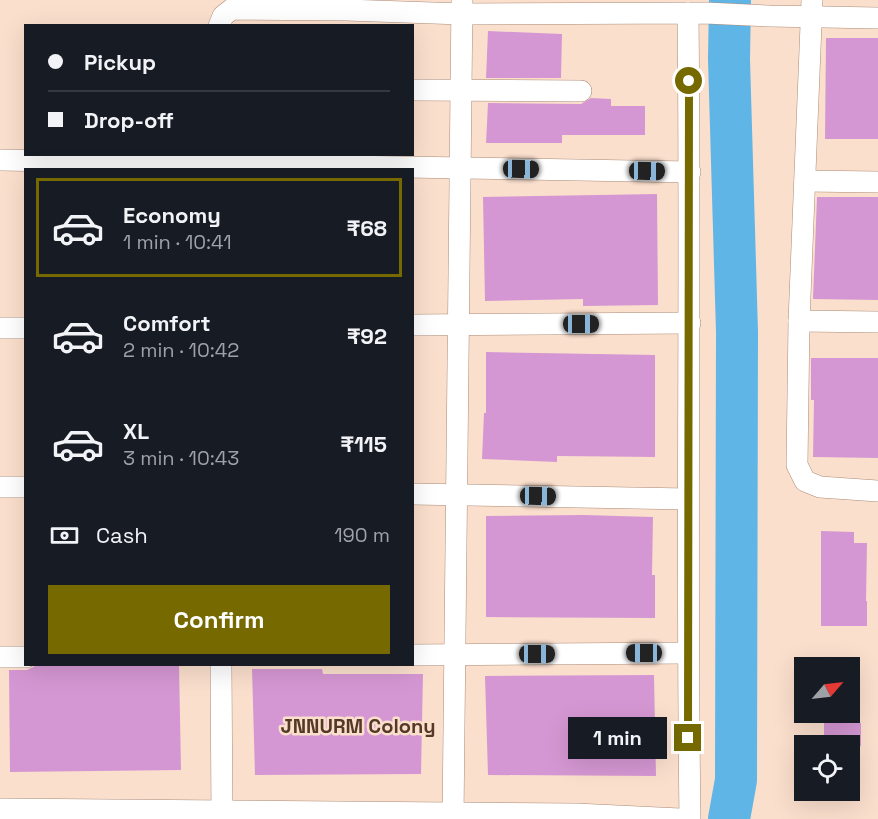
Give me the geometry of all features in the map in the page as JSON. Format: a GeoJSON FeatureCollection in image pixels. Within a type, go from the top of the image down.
{"type":"FeatureCollection","features":[{"type":"Feature","properties":{"kind":"street"},"geometry":{"type":"LineString","coordinates":[[453,816],[462,7]]}},
{"type":"Feature","properties":{"kind":"street"},"geometry":{"type":"LineString","coordinates":[[220,24],[223,16],[232,9],[346,10],[462,7],[769,16],[812,8],[878,18]]}},
{"type":"Feature","properties":{"kind":"street"},"geometry":{"type":"LineString","coordinates":[[812,8],[799,321],[797,465],[805,481],[820,487],[878,492]]}},
{"type":"Feature","properties":{"kind":"street"},"geometry":{"type":"LineString","coordinates":[[690,819],[687,653],[690,172],[697,13]]}},
{"type":"Feature","properties":{"kind":"street"},"geometry":{"type":"LineString","coordinates":[[414,90],[581,92]]}},
{"type":"Feature","properties":{"kind":"street"},"geometry":{"type":"LineString","coordinates":[[0,160],[220,162],[690,172]]}},
{"type":"Feature","properties":{"kind":"street"},"geometry":{"type":"LineString","coordinates":[[805,181],[878,182]]}},
{"type":"Feature","properties":{"kind":"street"},"geometry":{"type":"LineString","coordinates":[[799,321],[878,322]]}},
{"type":"Feature","properties":{"kind":"street"},"geometry":{"type":"LineString","coordinates":[[414,325],[690,323]]}},
{"type":"Feature","properties":{"kind":"street"},"geometry":{"type":"LineString","coordinates":[[0,328],[24,328]]}},
{"type":"Feature","properties":{"kind":"street"},"geometry":{"type":"LineString","coordinates":[[0,487],[24,487]]}},
{"type":"Feature","properties":{"kind":"street"},"geometry":{"type":"LineString","coordinates":[[414,494],[688,499]]}},
{"type":"Feature","properties":{"kind":"street"},"geometry":{"type":"LineString","coordinates":[[414,655],[687,653]]}},
{"type":"Feature","properties":{"kind":"street"},"geometry":{"type":"LineString","coordinates":[[0,657],[24,657]]}},
{"type":"Feature","properties":{"kind":"street"},"geometry":{"type":"LineString","coordinates":[[221,666],[223,815]]}},
{"type":"Feature","properties":{"kind":"street"},"geometry":{"type":"LineString","coordinates":[[0,810],[223,815],[576,814],[680,819]]}},
{"type":"Feature","properties":{"kind":"building"},"geometry":{"type":"Polygon","coordinates":[[[488,31],[562,34],[561,78],[486,78],[488,31]]]}},
{"type":"Feature","properties":{"kind":"building"},"geometry":{"type":"Polygon","coordinates":[[[826,38],[878,38],[878,139],[825,139],[826,38]]]}},
{"type":"Feature","properties":{"kind":"building"},"geometry":{"type":"Polygon","coordinates":[[[591,98],[611,99],[611,106],[645,106],[645,135],[562,135],[562,143],[486,143],[488,103],[581,104],[591,98]]]}},
{"type":"Feature","properties":{"kind":"building"},"geometry":{"type":"Polygon","coordinates":[[[657,194],[658,305],[583,306],[583,299],[485,301],[483,197],[657,194]]]}},
{"type":"Feature","properties":{"kind":"building"},"geometry":{"type":"Polygon","coordinates":[[[817,197],[878,197],[878,300],[813,299],[817,197]]]}},
{"type":"Feature","properties":{"kind":"building"},"geometry":{"type":"Polygon","coordinates":[[[486,352],[655,355],[655,457],[557,456],[557,462],[482,459],[484,413],[486,413],[486,352]]]}},
{"type":"Feature","properties":{"kind":"building"},"geometry":{"type":"Polygon","coordinates":[[[811,358],[878,358],[878,458],[813,457],[814,400],[811,400],[811,358]]]}},
{"type":"Feature","properties":{"kind":"building"},"geometry":{"type":"Polygon","coordinates":[[[486,516],[653,517],[652,575],[655,575],[655,618],[486,617],[486,516]]]}},
{"type":"Feature","properties":{"kind":"building"},"geometry":{"type":"Polygon","coordinates":[[[821,531],[854,532],[854,543],[867,543],[867,626],[821,626],[821,531]]]}},
{"type":"Feature","properties":{"kind":"building"},"geometry":{"type":"Polygon","coordinates":[[[35,666],[179,666],[181,770],[10,772],[9,670],[27,670],[35,666]]]}},
{"type":"Feature","properties":{"kind":"building"},"geometry":{"type":"Polygon","coordinates":[[[252,669],[322,669],[323,674],[423,674],[421,774],[255,775],[252,669]]]}},
{"type":"Feature","properties":{"kind":"building"},"geometry":{"type":"Polygon","coordinates":[[[654,675],[656,776],[488,775],[485,676],[654,675]]]}},
{"type":"Feature","properties":{"kind":"building"},"geometry":{"type":"Polygon","coordinates":[[[824,723],[861,723],[861,746],[860,735],[824,735],[824,723]]]}},
{"type":"Feature","properties":{"kind":"waterway"},"geometry":{"type":"LineString","coordinates":[[729,819],[736,780],[737,332],[729,59],[730,0]]}},
{"type":"Feature","properties":{"kind":"district","name":"JNNURM Colony"},"geometry":{"type":"Point","coordinates":[358,726]}},
{"type":"Feature","properties":{"kind":"route"},"geometry":{"type":"LineString","coordinates":[[688,738],[689,81]]}}]}
